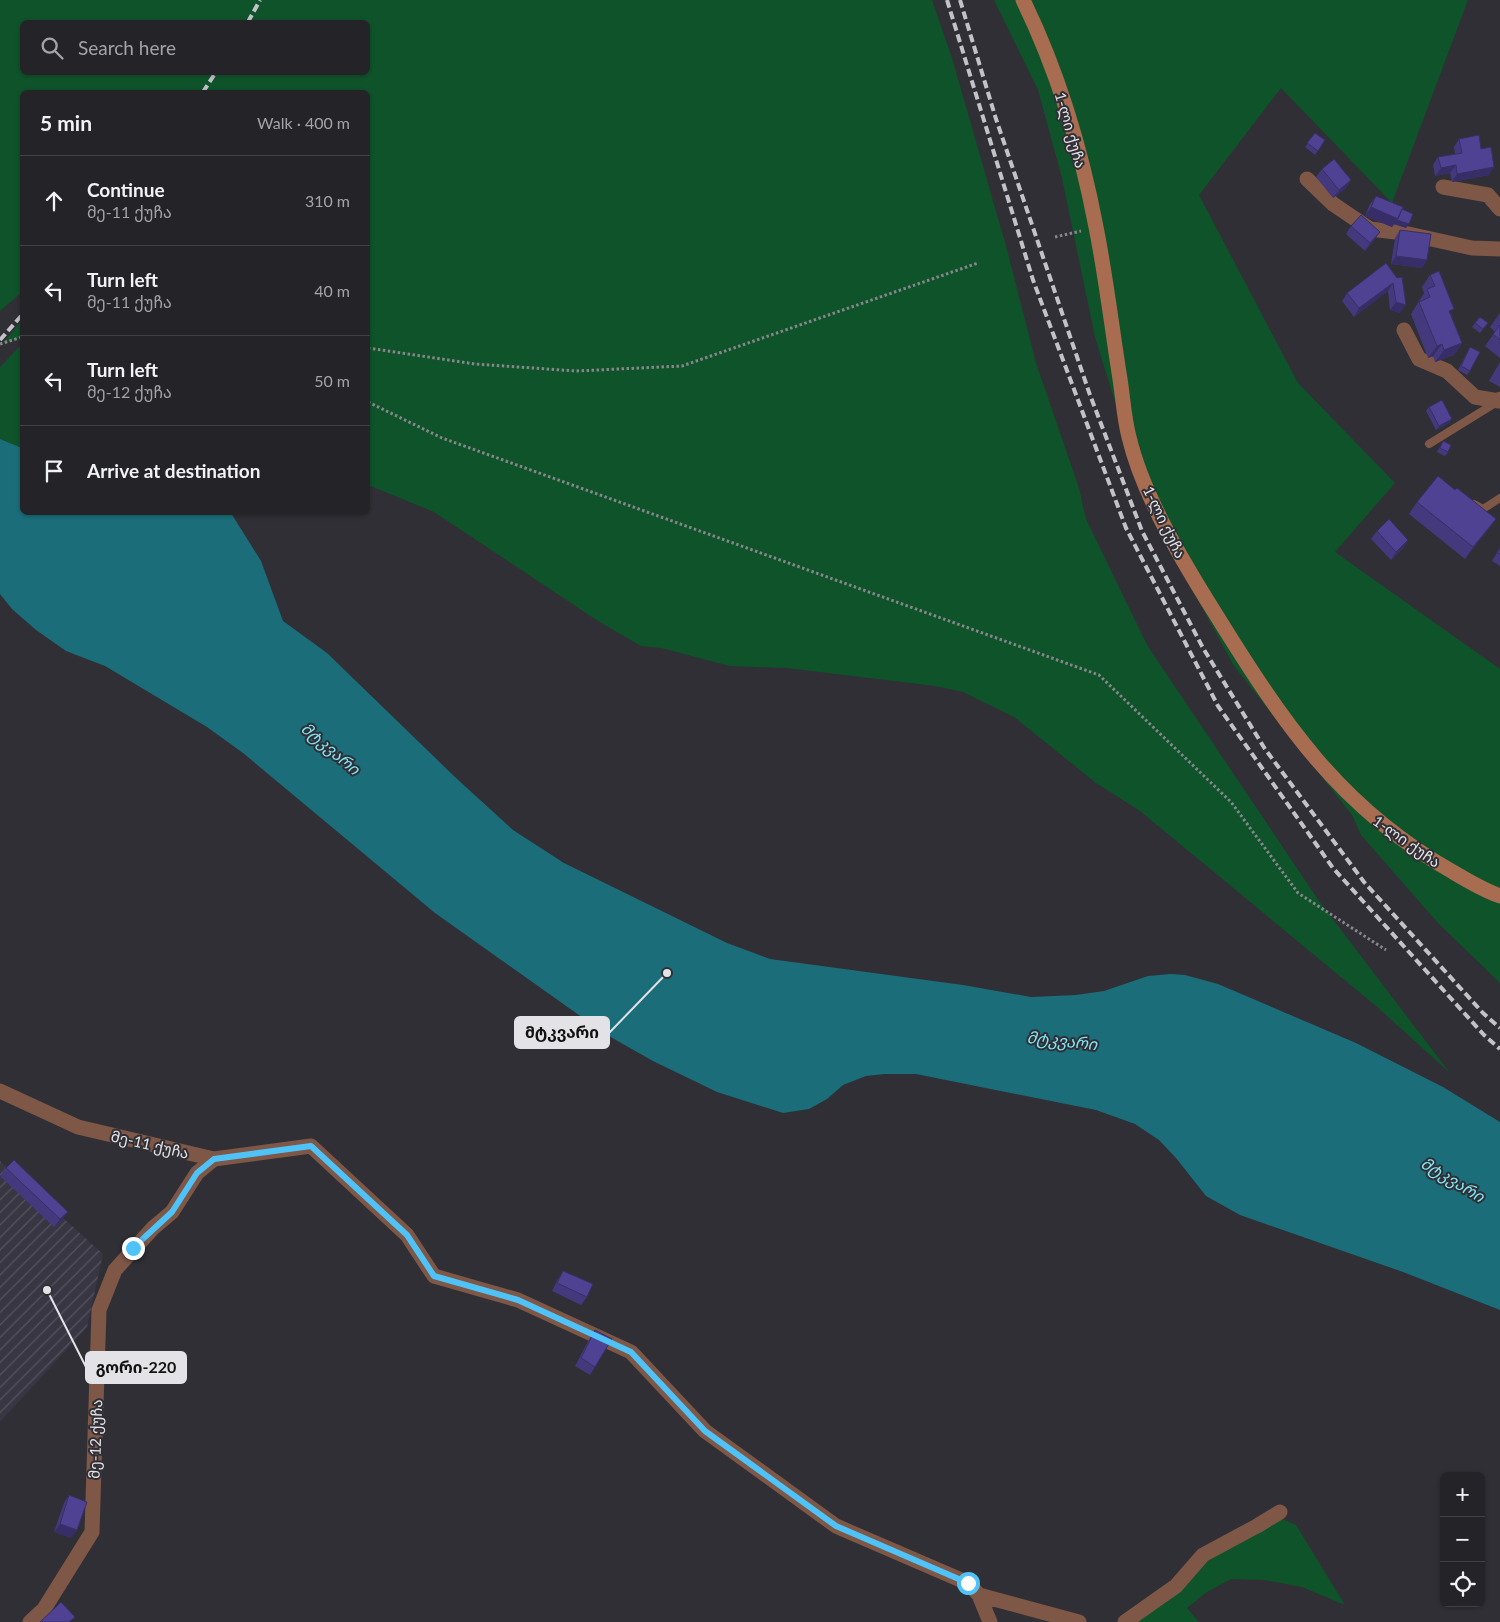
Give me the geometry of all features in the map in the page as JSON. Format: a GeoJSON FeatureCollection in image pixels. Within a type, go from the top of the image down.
{"type":"FeatureCollection","features":[{"type":"Feature","properties":{"kind":"main road","name":"1-ლი ქუჩა"},"geometry":{"type":"LineString","coordinates":[[1023,0],[1046,48],[1074,132],[1096,227],[1129,438],[1155,508],[1195,582],[1295,735],[1339,787],[1385,828],[1435,862],[1500,896]]}},
{"type":"Feature","properties":{"kind":"street"},"geometry":{"type":"LineString","coordinates":[[1307,179],[1332,204],[1370,229],[1404,233],[1472,248],[1500,249]]}},
{"type":"Feature","properties":{"kind":"street"},"geometry":{"type":"LineString","coordinates":[[1443,187],[1488,195],[1500,208]]}},
{"type":"Feature","properties":{"kind":"street"},"geometry":{"type":"LineString","coordinates":[[1404,330],[1419,359],[1447,371],[1475,397],[1500,400]]}},
{"type":"Feature","properties":{"kind":"street","name":"მე-11 ქუჩა"},"geometry":{"type":"LineString","coordinates":[[0,1091],[78,1127],[214,1159],[311,1146],[407,1235],[434,1276],[518,1300],[631,1352],[705,1431],[836,1526],[968,1583],[979,1595]]}},
{"type":"Feature","properties":{"kind":"street","name":"მე-12 ქუჩა"},"geometry":{"type":"LineString","coordinates":[[30,1622],[44,1609],[92,1532],[99,1310],[115,1270],[140,1242],[172,1212],[197,1173],[214,1159]]}},
{"type":"Feature","properties":{"kind":"street"},"geometry":{"type":"LineString","coordinates":[[1125,1622],[1176,1586],[1203,1555],[1280,1512]]}},
{"type":"Feature","properties":{"kind":"street"},"geometry":{"type":"LineString","coordinates":[[979,1595],[990,1622]]}},
{"type":"Feature","properties":{"kind":"street"},"geometry":{"type":"LineString","coordinates":[[979,1595],[1079,1622]]}},
{"type":"Feature","properties":{"kind":"lane"},"geometry":{"type":"LineString","coordinates":[[1429,444],[1500,400]]}},
{"type":"Feature","properties":{"kind":"lane"},"geometry":{"type":"LineString","coordinates":[[1466,500],[1483,509],[1500,498]]}},
{"type":"Feature","properties":{"kind":"path"},"geometry":{"type":"LineString","coordinates":[[1055,237],[1096,227]]}},
{"type":"Feature","properties":{"kind":"path"},"geometry":{"type":"LineString","coordinates":[[370,348],[475,364],[576,372],[682,366],[978,263]]}},
{"type":"Feature","properties":{"kind":"path"},"geometry":{"type":"LineString","coordinates":[[0,344],[20,338]]}},
{"type":"Feature","properties":{"kind":"path"},"geometry":{"type":"LineString","coordinates":[[370,403],[442,438],[1099,675],[1231,802],[1298,893],[1386,950]]}},
{"type":"Feature","properties":{"kind":"shaded area"},"geometry":{"type":"Polygon","coordinates":[[[0,1161],[103,1254],[87,1327],[0,1422],[0,1161]]]}},
{"type":"Feature","properties":{"kind":"green space"},"geometry":{"type":"Polygon","coordinates":[[[0,0],[932,0],[952,58],[1008,253],[1036,363],[1079,488],[1086,519],[1147,645],[1319,901],[1450,1073],[1376,1006],[1140,811],[1096,783],[1014,717],[963,692],[935,686],[787,668],[730,666],[661,648],[641,646],[598,621],[434,512],[370,486],[370,90],[20,90],[20,294],[0,311],[0,0]]]}},
{"type":"Feature","properties":{"kind":"green space"},"geometry":{"type":"Polygon","coordinates":[[[994,0],[1468,0],[1392,203],[1281,88],[1199,195],[1298,383],[1395,483],[1335,552],[1500,669],[1500,983],[1438,923],[1361,835],[1352,815],[1234,666],[1148,509],[1095,337],[1062,178],[1038,90],[994,0]]]}},
{"type":"Feature","properties":{"kind":"green space"},"geometry":{"type":"Polygon","coordinates":[[[20,322],[20,338],[3,343],[20,322]]]}},
{"type":"Feature","properties":{"kind":"green space"},"geometry":{"type":"Polygon","coordinates":[[[20,346],[20,447],[0,439],[0,367],[20,346]]]}},
{"type":"Feature","properties":{"kind":"green space"},"geometry":{"type":"Polygon","coordinates":[[[1283,1519],[1296,1525],[1345,1605],[1302,1587],[1264,1580],[1231,1579],[1207,1592],[1187,1608],[1199,1622],[1125,1622],[1203,1555],[1257,1526],[1283,1519]]]}},
{"type":"Feature","properties":{"kind":"water"},"geometry":{"type":"Polygon","coordinates":[[[0,439],[20,447],[20,515],[232,515],[261,561],[283,621],[327,653],[456,778],[513,830],[564,863],[727,943],[770,959],[963,985],[1031,997],[1076,995],[1104,991],[1148,976],[1185,975],[1218,984],[1356,1043],[1443,1087],[1500,1122],[1500,1310],[1403,1272],[1240,1215],[1206,1196],[1159,1140],[1135,1124],[1096,1110],[916,1074],[866,1076],[843,1085],[827,1099],[809,1109],[783,1113],[717,1092],[653,1061],[607,1035],[435,913],[243,753],[207,727],[105,666],[66,651],[36,630],[12,609],[0,594],[0,439]]]}},
{"type":"Feature","properties":{"kind":"building"},"geometry":{"type":"Polygon","coordinates":[[[1315,133],[1325,140],[1318,151],[1307,143],[1315,133]]]}},
{"type":"Feature","properties":{"kind":"building"},"geometry":{"type":"Polygon","coordinates":[[[1479,135],[1481,149],[1491,147],[1494,167],[1457,174],[1456,165],[1441,168],[1438,157],[1462,153],[1459,139],[1479,135]]]}},
{"type":"Feature","properties":{"kind":"building"},"geometry":{"type":"Polygon","coordinates":[[[1334,159],[1351,180],[1339,190],[1322,169],[1334,159]]]}},
{"type":"Feature","properties":{"kind":"building"},"geometry":{"type":"Polygon","coordinates":[[[1376,196],[1403,207],[1398,219],[1371,207],[1376,196]]]}},
{"type":"Feature","properties":{"kind":"building"},"geometry":{"type":"Polygon","coordinates":[[[1402,209],[1413,214],[1409,224],[1397,220],[1402,209]]]}},
{"type":"Feature","properties":{"kind":"building"},"geometry":{"type":"Polygon","coordinates":[[[1361,215],[1380,232],[1370,243],[1351,226],[1361,215]]]}},
{"type":"Feature","properties":{"kind":"building"},"geometry":{"type":"Polygon","coordinates":[[[1400,230],[1431,234],[1427,260],[1396,256],[1400,230]]]}},
{"type":"Feature","properties":{"kind":"building"},"geometry":{"type":"Polygon","coordinates":[[[1386,263],[1397,278],[1402,277],[1406,305],[1396,302],[1393,283],[1359,308],[1347,293],[1386,263]]]}},
{"type":"Feature","properties":{"kind":"building"},"geometry":{"type":"Polygon","coordinates":[[[1439,271],[1454,309],[1449,311],[1462,343],[1444,350],[1442,344],[1437,346],[1419,302],[1430,297],[1427,289],[1435,286],[1430,275],[1439,271]]]}},
{"type":"Feature","properties":{"kind":"building"},"geometry":{"type":"Polygon","coordinates":[[[1480,317],[1488,323],[1483,329],[1475,323],[1480,317]]]}},
{"type":"Feature","properties":{"kind":"building"},"geometry":{"type":"Polygon","coordinates":[[[1500,325],[1500,340],[1493,334],[1500,325]]]}},
{"type":"Feature","properties":{"kind":"building"},"geometry":{"type":"Polygon","coordinates":[[[1470,347],[1480,352],[1470,371],[1461,366],[1470,347]]]}},
{"type":"Feature","properties":{"kind":"building"},"geometry":{"type":"Polygon","coordinates":[[[1442,400],[1452,419],[1439,426],[1429,407],[1442,400]]]}},
{"type":"Feature","properties":{"kind":"building"},"geometry":{"type":"Polygon","coordinates":[[[1443,441],[1451,445],[1448,452],[1440,448],[1443,441]]]}},
{"type":"Feature","properties":{"kind":"building"},"geometry":{"type":"Polygon","coordinates":[[[1438,476],[1455,490],[1457,488],[1496,519],[1473,547],[1417,502],[1438,476]]]}},
{"type":"Feature","properties":{"kind":"building"},"geometry":{"type":"Polygon","coordinates":[[[1389,519],[1408,540],[1396,552],[1377,531],[1389,519]]]}},
{"type":"Feature","properties":{"kind":"building"},"geometry":{"type":"Polygon","coordinates":[[[14,1160],[68,1212],[60,1219],[6,1168],[14,1160]]]}},
{"type":"Feature","properties":{"kind":"building"},"geometry":{"type":"Polygon","coordinates":[[[563,1271],[593,1284],[587,1297],[557,1283],[563,1271]]]}},
{"type":"Feature","properties":{"kind":"building"},"geometry":{"type":"Polygon","coordinates":[[[595,1330],[612,1339],[595,1367],[581,1358],[595,1330]]]}},
{"type":"Feature","properties":{"kind":"building"},"geometry":{"type":"Polygon","coordinates":[[[69,1495],[87,1502],[77,1530],[60,1524],[69,1495]]]}},
{"type":"Feature","properties":{"kind":"building"},"geometry":{"type":"Polygon","coordinates":[[[61,1602],[75,1617],[69,1622],[40,1622],[61,1602]]]}},
{"type":"Feature","properties":{"kind":"railway"},"geometry":{"type":"LineString","coordinates":[[249,20],[260,0]]}},
{"type":"Feature","properties":{"kind":"railway"},"geometry":{"type":"LineString","coordinates":[[947,0],[1033,280],[1126,528],[1218,706],[1333,868],[1484,1035],[1500,1049]]}},
{"type":"Feature","properties":{"kind":"railway"},"geometry":{"type":"LineString","coordinates":[[960,0],[996,119],[1090,395],[1142,531],[1203,648],[1265,749],[1364,882],[1483,1013],[1500,1028]]}},
{"type":"Feature","properties":{"kind":"railway"},"geometry":{"type":"LineString","coordinates":[[204,90],[214,75]]}},
{"type":"Feature","properties":{"kind":"railway"},"geometry":{"type":"LineString","coordinates":[[0,340],[20,317]]}},
{"type":"Feature","properties":{"kind":"place","name":"მტკვარი"},"geometry":{"type":"Point","coordinates":[667,973]}},
{"type":"Feature","properties":{"kind":"place","name":"გორი-220"},"geometry":{"type":"Point","coordinates":[47,1290]}},
{"type":"Feature","properties":{"kind":"route"},"geometry":{"type":"LineString","coordinates":[[133,1248],[152,1228],[172,1212],[197,1173],[214,1159],[311,1146],[407,1235],[434,1276],[518,1300],[631,1352],[705,1431],[836,1526],[968,1583]]}}]}
